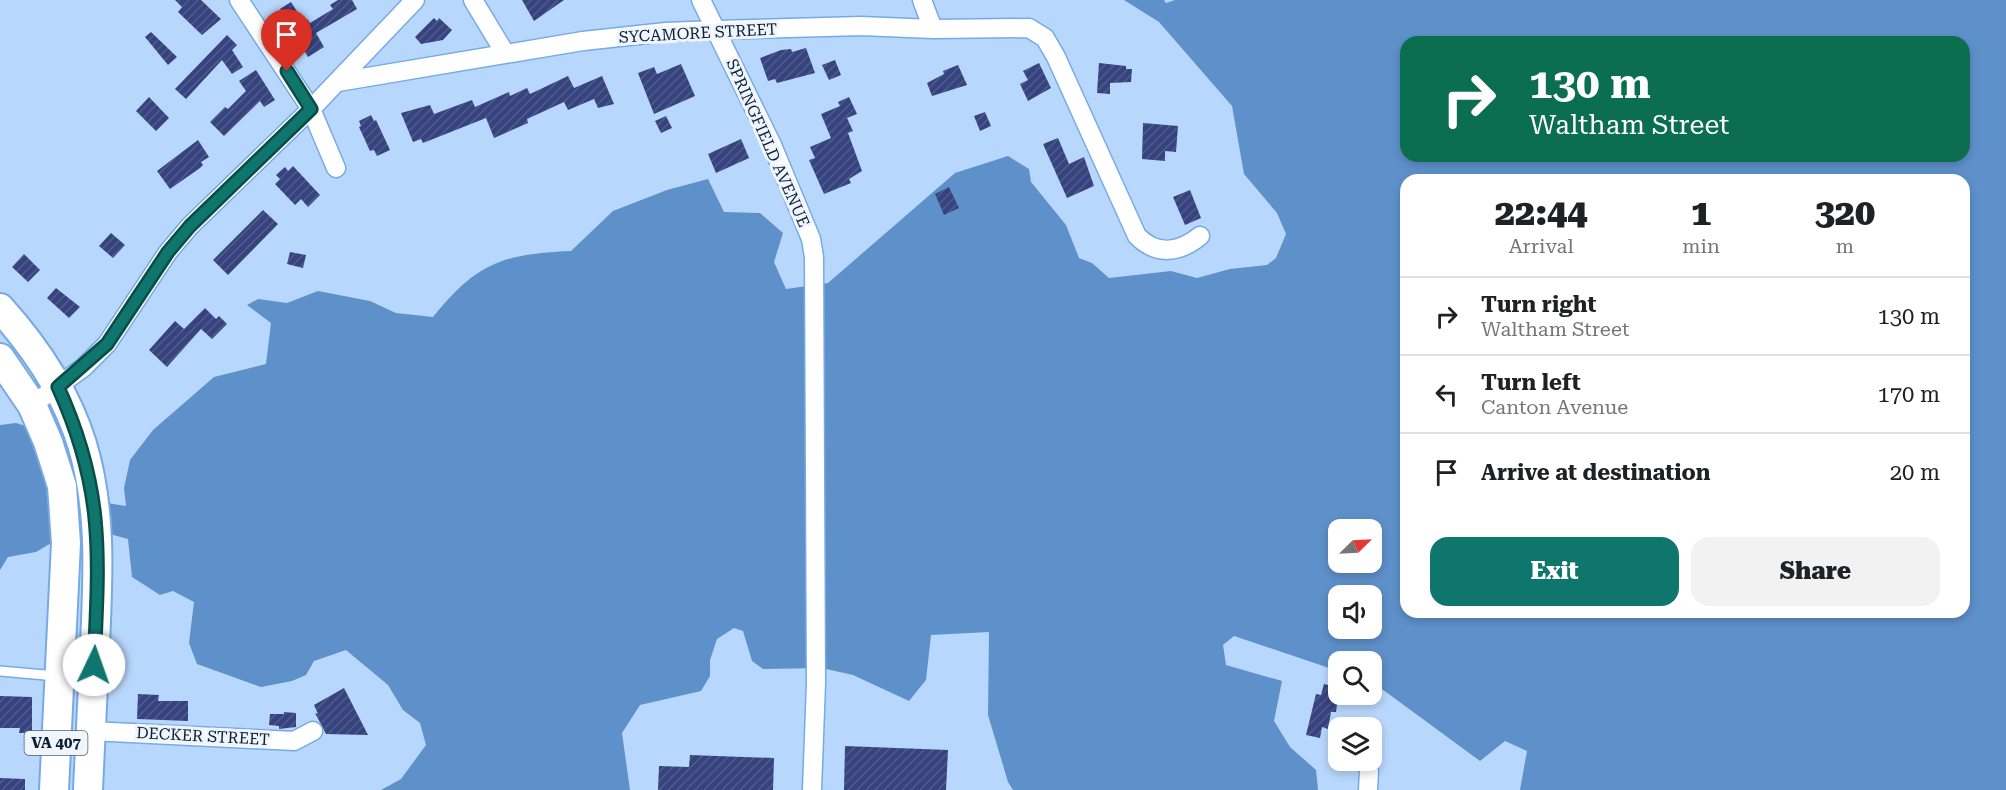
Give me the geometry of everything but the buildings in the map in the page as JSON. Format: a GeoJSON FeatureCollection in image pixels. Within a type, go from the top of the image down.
{"type":"FeatureCollection","features":[{"type":"Feature","properties":{"kind":"main road","name":"VA 407"},"geometry":{"type":"LineString","coordinates":[[0,308],[23,334],[58,387],[74,423],[93,487],[98,528],[98,577],[88,790]]}},
{"type":"Feature","properties":{"kind":"main road","name":"VA 407"},"geometry":{"type":"LineString","coordinates":[[0,358],[32,405],[48,442],[62,486],[66,543],[54,790]]}},
{"type":"Feature","properties":{"kind":"street"},"geometry":{"type":"LineString","coordinates":[[239,0],[311,109],[336,168]]}},
{"type":"Feature","properties":{"kind":"street"},"geometry":{"type":"LineString","coordinates":[[32,405],[58,387],[107,344],[168,252],[190,226],[338,82],[415,0]]}},
{"type":"Feature","properties":{"kind":"street"},"geometry":{"type":"LineString","coordinates":[[473,0],[505,53]]}},
{"type":"Feature","properties":{"kind":"street","name":"SPRINGFIELD AVENUE"},"geometry":{"type":"LineString","coordinates":[[700,0],[772,144],[811,240],[814,257],[816,683],[812,790]]}},
{"type":"Feature","properties":{"kind":"street"},"geometry":{"type":"LineString","coordinates":[[922,0],[933,29]]}},
{"type":"Feature","properties":{"kind":"street","name":"SYCAMORE STREET"},"geometry":{"type":"LineString","coordinates":[[338,82],[505,53],[654,33],[861,26],[933,29],[1029,28],[1046,38],[1052,49],[1137,236],[1145,244],[1165,250],[1175,250],[1189,245],[1200,236]]}},
{"type":"Feature","properties":{"kind":"street","name":"DECKER STREET"},"geometry":{"type":"LineString","coordinates":[[91,731],[294,741],[314,731]]}},
{"type":"Feature","properties":{"kind":"street"},"geometry":{"type":"LineString","coordinates":[[1368,790],[1369,771]]}},
{"type":"Feature","properties":{"kind":"lane"},"geometry":{"type":"LineString","coordinates":[[0,671],[59,676]]}},
{"type":"Feature","properties":{"kind":"water"},"geometry":{"type":"Polygon","coordinates":[[[1124,0],[1164,0],[1166,3],[1175,0],[2006,0],[2006,790],[1520,790],[1527,751],[1505,741],[1480,761],[1382,689],[1382,651],[1328,651],[1328,668],[1234,636],[1223,645],[1226,665],[1282,681],[1274,721],[1290,747],[1316,770],[1318,790],[1013,790],[1008,782],[988,715],[989,632],[931,635],[926,680],[909,701],[853,675],[822,668],[763,669],[752,661],[743,631],[734,628],[717,639],[710,660],[710,676],[701,691],[640,705],[622,733],[630,790],[381,790],[401,779],[426,745],[420,723],[403,710],[388,685],[346,650],[314,661],[306,675],[292,681],[261,687],[197,664],[189,643],[194,602],[173,591],[160,595],[132,577],[128,539],[80,526],[36,552],[8,557],[0,570],[0,425],[16,423],[66,439],[77,461],[81,499],[126,506],[124,488],[130,460],[153,430],[214,377],[266,364],[271,323],[247,305],[258,299],[287,303],[318,291],[370,301],[396,313],[433,317],[463,284],[493,265],[527,255],[571,251],[613,211],[667,190],[708,179],[724,212],[760,213],[783,233],[774,262],[786,289],[828,283],[955,173],[1008,156],[1029,169],[1031,182],[1066,225],[1079,258],[1092,263],[1109,278],[1171,271],[1197,278],[1230,269],[1267,265],[1276,258],[1286,234],[1277,213],[1244,174],[1232,106],[1159,22],[1124,0]]]}},
{"type":"Feature","properties":{"kind":"route"},"geometry":{"type":"LineString","coordinates":[[94,665],[98,577],[96,510],[82,443],[58,387],[84,367],[107,344],[124,322],[148,280],[190,226],[311,109],[287,71]]}}]}
